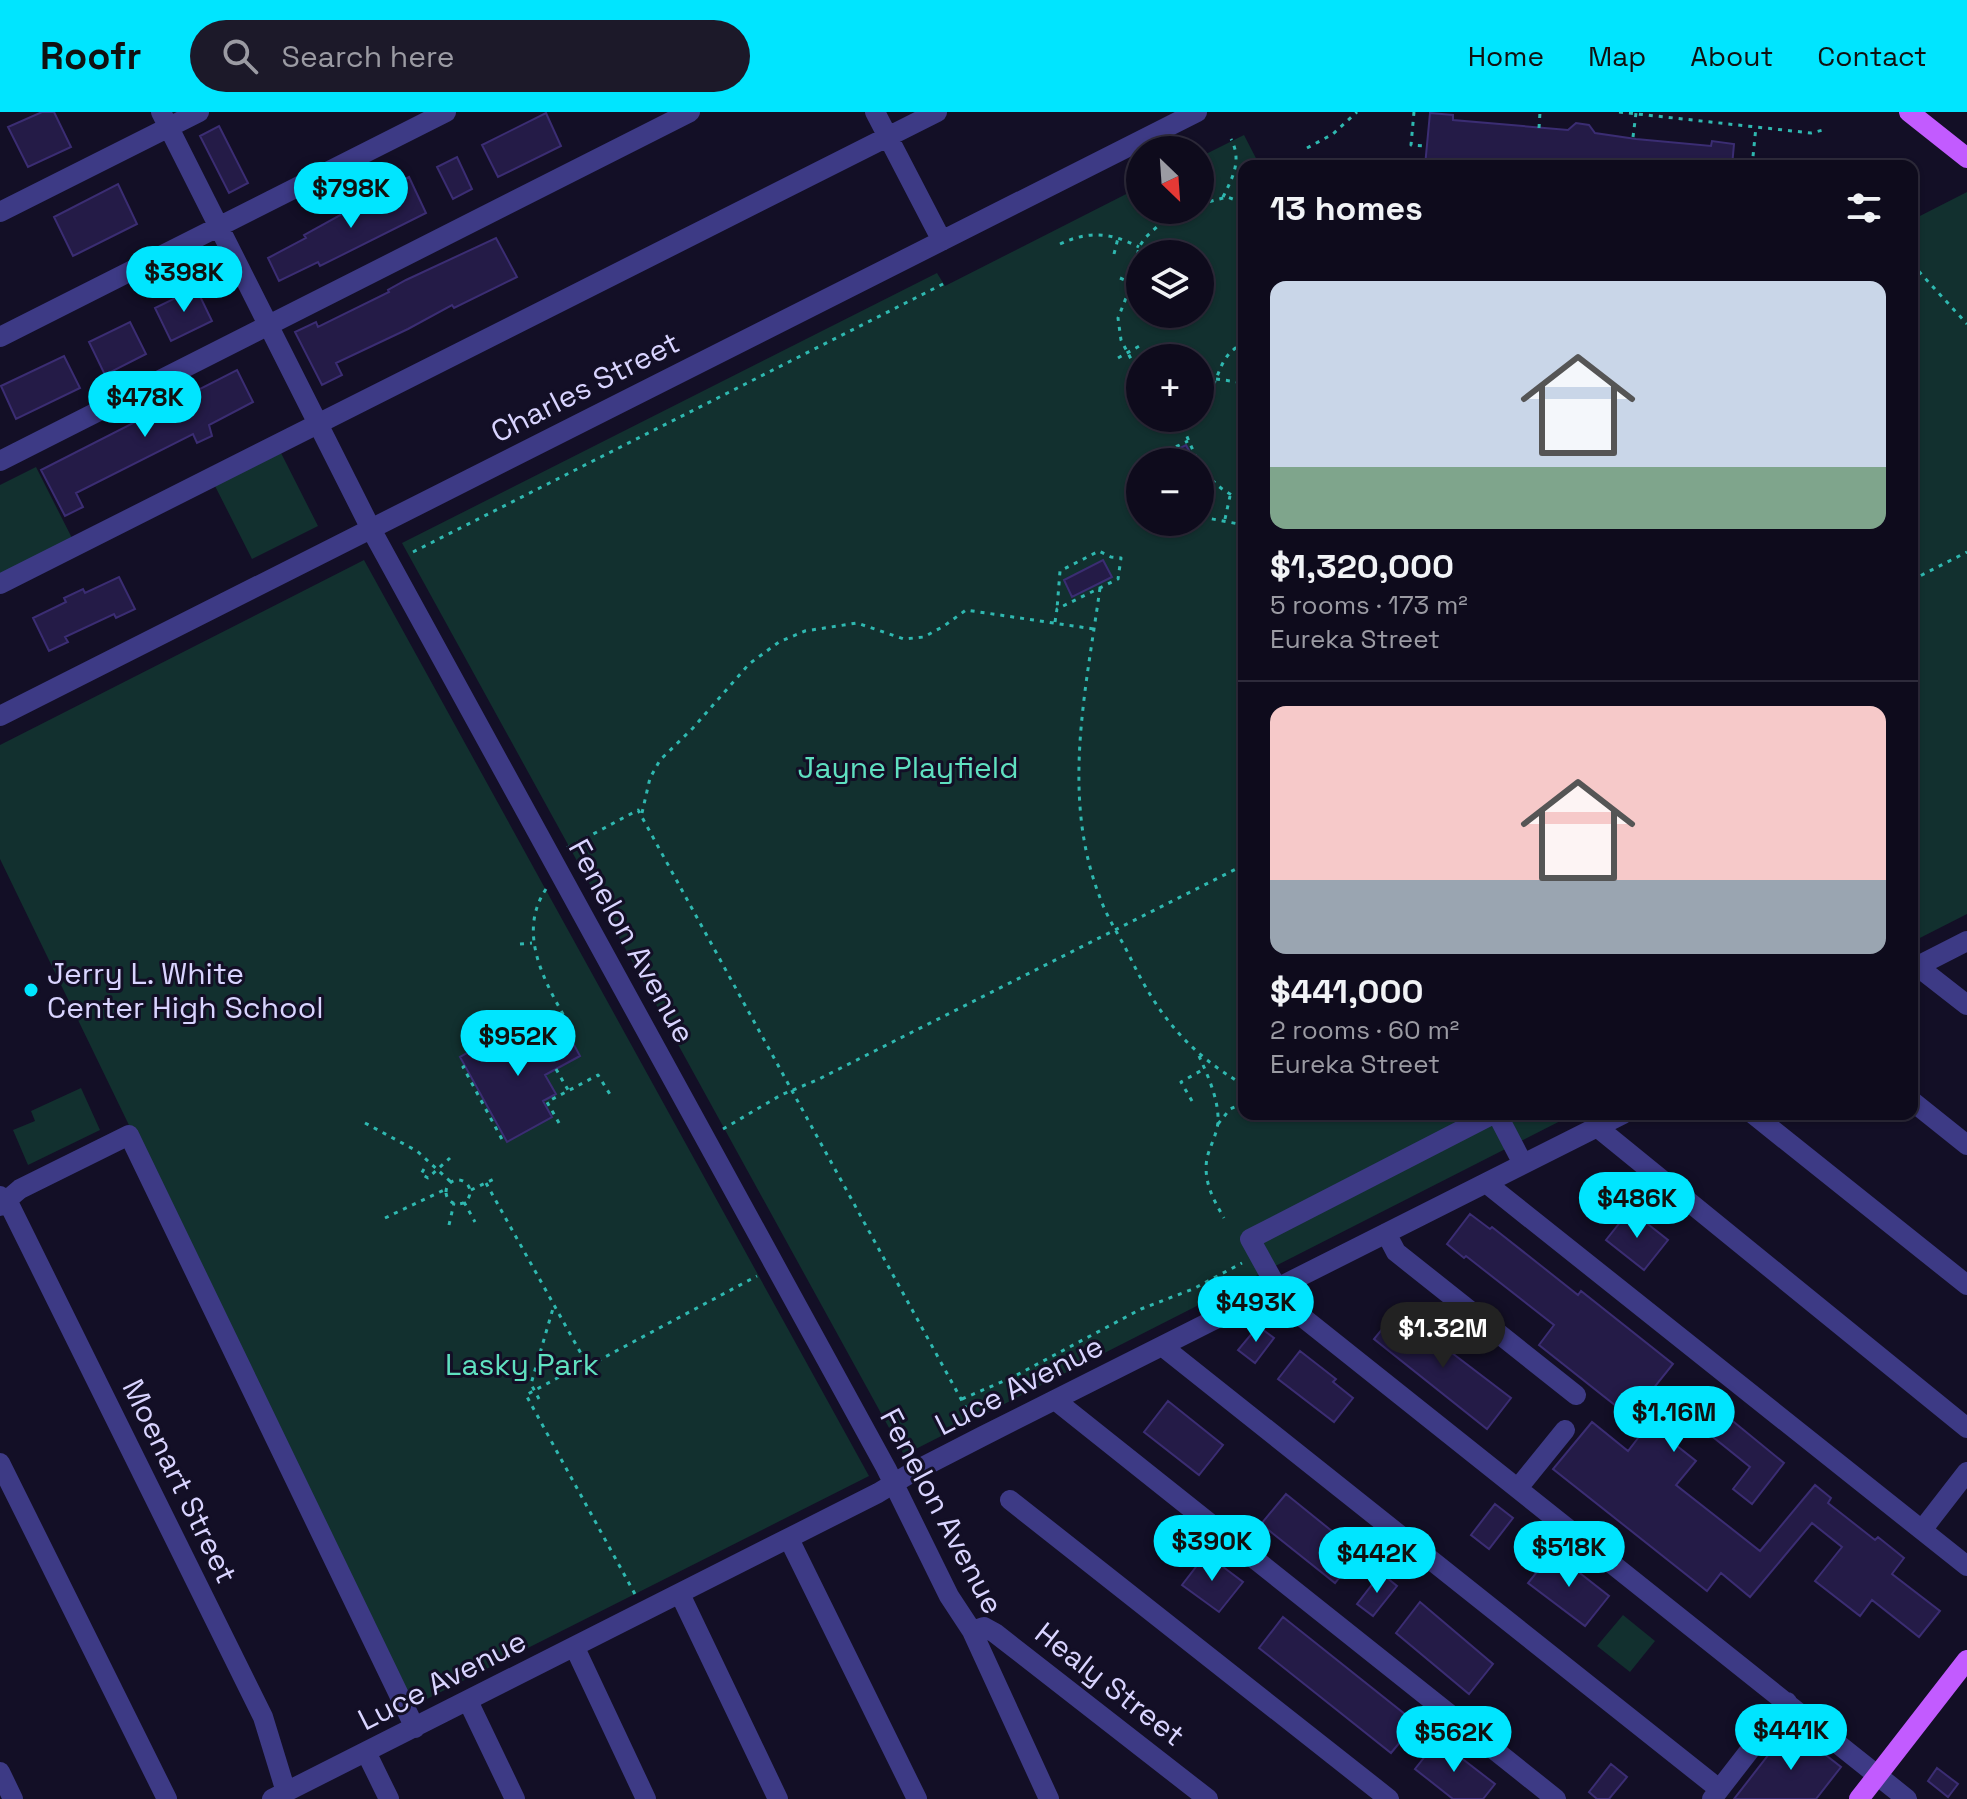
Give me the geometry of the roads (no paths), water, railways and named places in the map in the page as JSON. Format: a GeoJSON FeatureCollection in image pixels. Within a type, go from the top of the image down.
{"type":"FeatureCollection","features":[{"type":"Feature","properties":{"kind":"main road"},"geometry":{"type":"LineString","coordinates":[[1909,112],[1967,158]]}},
{"type":"Feature","properties":{"kind":"main road"},"geometry":{"type":"LineString","coordinates":[[1859,1799],[1967,1660]]}},
{"type":"Feature","properties":{"kind":"street"},"geometry":{"type":"LineString","coordinates":[[0,212],[165,120],[199,112]]}},
{"type":"Feature","properties":{"kind":"street"},"geometry":{"type":"LineString","coordinates":[[0,337],[446,112]]}},
{"type":"Feature","properties":{"kind":"street"},"geometry":{"type":"LineString","coordinates":[[0,461],[690,112]]}},
{"type":"Feature","properties":{"kind":"street"},"geometry":{"type":"LineString","coordinates":[[875,112],[942,241]]}},
{"type":"Feature","properties":{"kind":"street"},"geometry":{"type":"LineString","coordinates":[[0,584],[937,112]]}},
{"type":"Feature","properties":{"kind":"street","name":"Charles Street"},"geometry":{"type":"LineString","coordinates":[[0,716],[1197,112]]}},
{"type":"Feature","properties":{"kind":"street","name":"Fenelon Avenue"},"geometry":{"type":"LineString","coordinates":[[165,120],[371,529],[894,1484],[949,1596],[972,1631],[1049,1799]]}},
{"type":"Feature","properties":{"kind":"street"},"geometry":{"type":"LineString","coordinates":[[1918,966],[1967,941]]}},
{"type":"Feature","properties":{"kind":"street"},"geometry":{"type":"LineString","coordinates":[[1918,969],[1967,1005]]}},
{"type":"Feature","properties":{"kind":"street"},"geometry":{"type":"LineString","coordinates":[[1918,1106],[1967,1145]]}},
{"type":"Feature","properties":{"kind":"street"},"geometry":{"type":"LineString","coordinates":[[1483,1120],[1250,1239],[1276,1288],[1286,1304],[1907,1799]]}},
{"type":"Feature","properties":{"kind":"street"},"geometry":{"type":"LineString","coordinates":[[1498,1120],[1523,1164]]}},
{"type":"Feature","properties":{"kind":"street","name":"Luce Avenue"},"geometry":{"type":"LineString","coordinates":[[279,1796],[789,1539],[983,1436],[1611,1120]]}},
{"type":"Feature","properties":{"kind":"street"},"geometry":{"type":"LineString","coordinates":[[1761,1120],[1967,1285]]}},
{"type":"Feature","properties":{"kind":"street"},"geometry":{"type":"LineString","coordinates":[[1597,1127],[1967,1428]]}},
{"type":"Feature","properties":{"kind":"street"},"geometry":{"type":"LineString","coordinates":[[3,1201],[20,1189],[129,1135],[415,1728]]}},
{"type":"Feature","properties":{"kind":"street"},"geometry":{"type":"LineString","coordinates":[[1486,1183],[1967,1566]]}},
{"type":"Feature","properties":{"kind":"street","name":"Moenart Street"},"geometry":{"type":"LineString","coordinates":[[3,1201],[263,1717],[279,1796]]}},
{"type":"Feature","properties":{"kind":"street"},"geometry":{"type":"LineString","coordinates":[[1386,1233],[1396,1252],[1576,1395]]}},
{"type":"Feature","properties":{"kind":"street"},"geometry":{"type":"LineString","coordinates":[[1162,1346],[1716,1794],[1787,1702]]}},
{"type":"Feature","properties":{"kind":"street"},"geometry":{"type":"LineString","coordinates":[[1055,1400],[1556,1799]]}},
{"type":"Feature","properties":{"kind":"street"},"geometry":{"type":"LineString","coordinates":[[1518,1488],[1565,1430]]}},
{"type":"Feature","properties":{"kind":"street"},"geometry":{"type":"LineString","coordinates":[[0,1463],[167,1799]]}},
{"type":"Feature","properties":{"kind":"street"},"geometry":{"type":"LineString","coordinates":[[1922,1530],[1967,1472]]}},
{"type":"Feature","properties":{"kind":"street"},"geometry":{"type":"LineString","coordinates":[[1010,1500],[1389,1799]]}},
{"type":"Feature","properties":{"kind":"street"},"geometry":{"type":"LineString","coordinates":[[789,1539],[917,1799]]}},
{"type":"Feature","properties":{"kind":"street"},"geometry":{"type":"LineString","coordinates":[[680,1594],[778,1799]]}},
{"type":"Feature","properties":{"kind":"street","name":"Healy Street"},"geometry":{"type":"LineString","coordinates":[[972,1631],[984,1627],[995,1633],[1208,1799]]}},
{"type":"Feature","properties":{"kind":"street"},"geometry":{"type":"LineString","coordinates":[[575,1648],[646,1799]]}},
{"type":"Feature","properties":{"kind":"street"},"geometry":{"type":"LineString","coordinates":[[468,1701],[515,1799]]}},
{"type":"Feature","properties":{"kind":"street"},"geometry":{"type":"LineString","coordinates":[[366,1752],[389,1799]]}},
{"type":"Feature","properties":{"kind":"street"},"geometry":{"type":"LineString","coordinates":[[0,1772],[13,1799]]}},
{"type":"Feature","properties":{"kind":"place","name":"Jerry L. White Center High School"},"geometry":{"type":"Point","coordinates":[31,990]}},
{"type":"Feature","properties":{"kind":"park label","name":"Jayne Playfield"},"geometry":{"type":"Point","coordinates":[908,767]}},
{"type":"Feature","properties":{"kind":"park label","name":"Lasky Park"},"geometry":{"type":"Point","coordinates":[522,1364]}}]}
